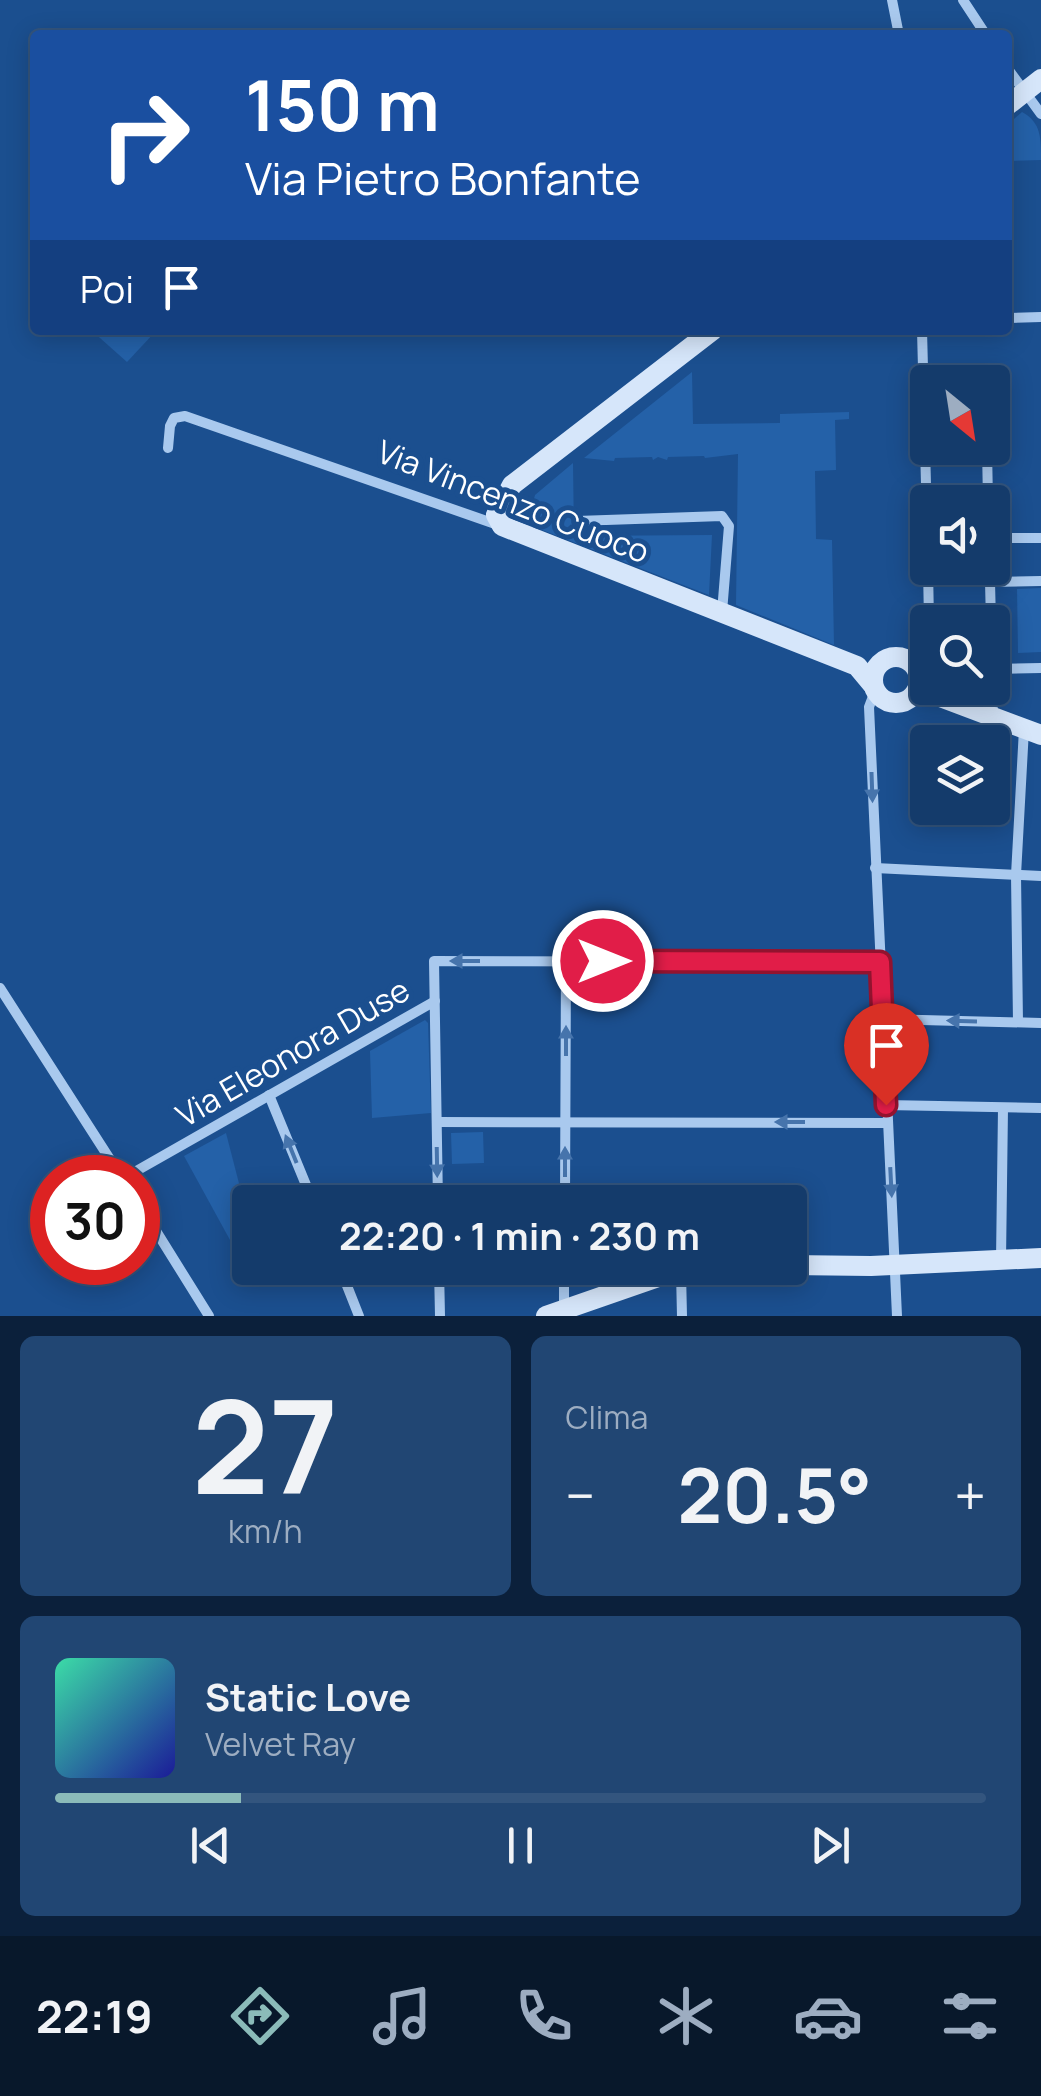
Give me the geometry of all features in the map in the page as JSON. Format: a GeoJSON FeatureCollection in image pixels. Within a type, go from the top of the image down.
{"type":"FeatureCollection","features":[{"type":"Feature","properties":{"kind":"street"},"geometry":{"type":"LineString","coordinates":[[892,0],[898,30]]}},
{"type":"Feature","properties":{"kind":"street"},"geometry":{"type":"LineString","coordinates":[[964,0],[983,30]]}},
{"type":"Feature","properties":{"kind":"street"},"geometry":{"type":"LineString","coordinates":[[1041,80],[1015,99],[1041,114]]}},
{"type":"Feature","properties":{"kind":"street"},"geometry":{"type":"LineString","coordinates":[[1012,318],[1041,317]]}},
{"type":"Feature","properties":{"kind":"street"},"geometry":{"type":"LineString","coordinates":[[502,526],[496,515],[512,485],[707,335]]}},
{"type":"Feature","properties":{"kind":"street"},"geometry":{"type":"LineString","coordinates":[[922,335],[923,365]]}},
{"type":"Feature","properties":{"kind":"street","name":"Via Vincenzo Cuoco"},"geometry":{"type":"LineString","coordinates":[[168,448],[174,418],[186,416],[502,526],[871,676]]}},
{"type":"Feature","properties":{"kind":"street"},"geometry":{"type":"LineString","coordinates":[[577,521],[722,516],[729,526],[722,613]]}},
{"type":"Feature","properties":{"kind":"street"},"geometry":{"type":"LineString","coordinates":[[1010,538],[1041,538]]}},
{"type":"Feature","properties":{"kind":"street"},"geometry":{"type":"LineString","coordinates":[[1010,582],[1041,581]]}},
{"type":"Feature","properties":{"kind":"street"},"geometry":{"type":"LineString","coordinates":[[897,1316],[869,707],[871,676],[892,656],[910,655]]}},
{"type":"Feature","properties":{"kind":"street"},"geometry":{"type":"LineString","coordinates":[[900,656],[910,662]]}},
{"type":"Feature","properties":{"kind":"street"},"geometry":{"type":"LineString","coordinates":[[1010,669],[1041,668]]}},
{"type":"Feature","properties":{"kind":"street"},"geometry":{"type":"LineString","coordinates":[[871,676],[893,703],[910,698]]}},
{"type":"Feature","properties":{"kind":"street"},"geometry":{"type":"LineString","coordinates":[[969,705],[1032,731],[1016,876],[1018,1022]]}},
{"type":"Feature","properties":{"kind":"street"},"geometry":{"type":"LineString","coordinates":[[993,705],[993,715]]}},
{"type":"Feature","properties":{"kind":"street"},"geometry":{"type":"LineString","coordinates":[[875,868],[1041,876]]}},
{"type":"Feature","properties":{"kind":"street"},"geometry":{"type":"LineString","coordinates":[[438,1185],[434,961],[880,962]]}},
{"type":"Feature","properties":{"kind":"street"},"geometry":{"type":"LineString","coordinates":[[564,1185],[566,961]]}},
{"type":"Feature","properties":{"kind":"street"},"geometry":{"type":"LineString","coordinates":[[0,988],[108,1155]]}},
{"type":"Feature","properties":{"kind":"street","name":"Via Eleonora Duse"},"geometry":{"type":"LineString","coordinates":[[160,1157],[434,1001]]}},
{"type":"Feature","properties":{"kind":"street"},"geometry":{"type":"LineString","coordinates":[[883,1019],[1041,1023]]}},
{"type":"Feature","properties":{"kind":"street"},"geometry":{"type":"LineString","coordinates":[[269,1095],[306,1185]]}},
{"type":"Feature","properties":{"kind":"street"},"geometry":{"type":"LineString","coordinates":[[886,1105],[1041,1108]]}},
{"type":"Feature","properties":{"kind":"street"},"geometry":{"type":"LineString","coordinates":[[1001,1260],[1004,1108]]}},
{"type":"Feature","properties":{"kind":"street"},"geometry":{"type":"LineString","coordinates":[[437,1122],[888,1122]]}},
{"type":"Feature","properties":{"kind":"street"},"geometry":{"type":"LineString","coordinates":[[160,1239],[205,1314]]}},
{"type":"Feature","properties":{"kind":"street"},"geometry":{"type":"LineString","coordinates":[[807,1265],[1041,1258]]}},
{"type":"Feature","properties":{"kind":"street"},"geometry":{"type":"LineString","coordinates":[[347,1285],[360,1316]]}},
{"type":"Feature","properties":{"kind":"street"},"geometry":{"type":"LineString","coordinates":[[439,1285],[440,1316]]}},
{"type":"Feature","properties":{"kind":"street"},"geometry":{"type":"LineString","coordinates":[[562,1285],[558,1314],[641,1285]]}},
{"type":"Feature","properties":{"kind":"street"},"geometry":{"type":"LineString","coordinates":[[681,1285],[682,1316]]}},
{"type":"Feature","properties":{"kind":"shaded area"},"geometry":{"type":"Polygon","coordinates":[[[1022,112],[1033,121],[1039,132],[1041,160],[1012,161],[1012,121],[1022,112]]]}},
{"type":"Feature","properties":{"kind":"shaded area"},"geometry":{"type":"Polygon","coordinates":[[[97,335],[152,335],[127,362],[97,335]]]}},
{"type":"Feature","properties":{"kind":"shaded area"},"geometry":{"type":"Polygon","coordinates":[[[692,372],[693,424],[780,423],[780,414],[849,412],[849,419],[835,420],[836,470],[815,471],[816,539],[832,540],[834,645],[736,605],[738,454],[667,460],[584,458],[692,372]]]}},
{"type":"Feature","properties":{"kind":"shaded area"},"geometry":{"type":"Polygon","coordinates":[[[573,463],[574,536],[712,535],[709,595],[537,528],[530,514],[535,495],[573,463]]]}},
{"type":"Feature","properties":{"kind":"shaded area"},"geometry":{"type":"Polygon","coordinates":[[[1041,588],[1041,652],[1018,653],[1017,589],[1041,588]]]}},
{"type":"Feature","properties":{"kind":"shaded area"},"geometry":{"type":"Polygon","coordinates":[[[425,1020],[431,1113],[372,1118],[370,1051],[425,1020]]]}},
{"type":"Feature","properties":{"kind":"shaded area"},"geometry":{"type":"Polygon","coordinates":[[[483,1132],[484,1163],[452,1164],[451,1133],[483,1132]]]}},
{"type":"Feature","properties":{"kind":"shaded area"},"geometry":{"type":"Polygon","coordinates":[[[226,1133],[239,1185],[232,1185],[230,1240],[184,1156],[226,1133]]]}},
{"type":"Feature","properties":{"kind":"route"},"geometry":{"type":"LineString","coordinates":[[603,961],[880,962],[886,1105]]}}]}
